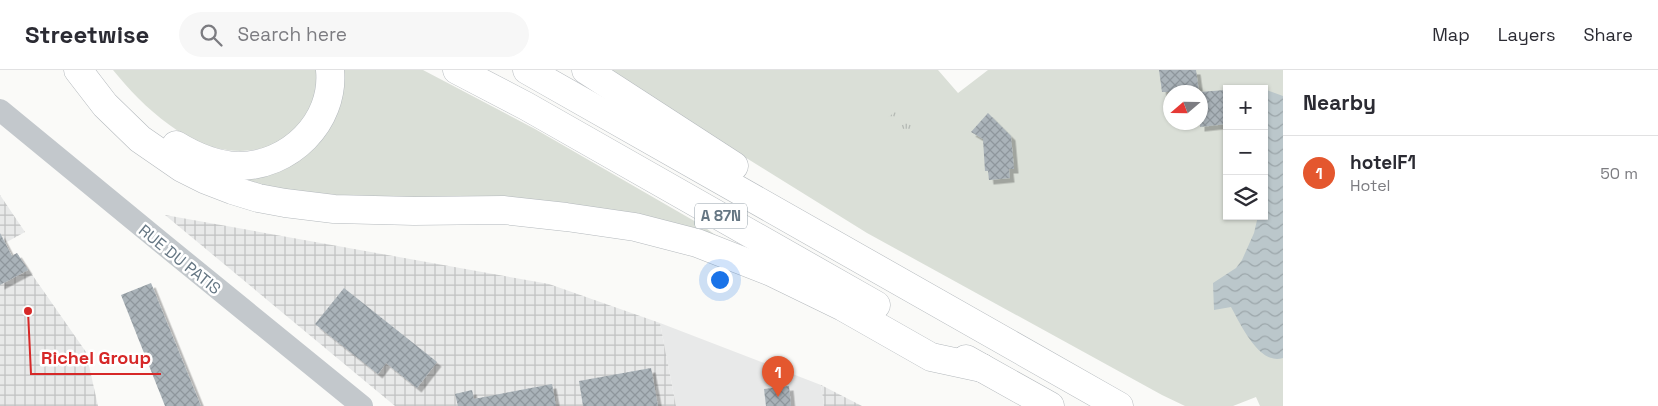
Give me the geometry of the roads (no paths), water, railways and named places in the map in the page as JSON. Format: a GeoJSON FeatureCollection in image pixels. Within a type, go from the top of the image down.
{"type":"FeatureCollection","features":[{"type":"Feature","properties":{"kind":"highway"},"geometry":{"type":"LineString","coordinates":[[78,70],[105,105],[140,140],[182,168],[232,190],[285,203],[334,209],[414,211],[502,210],[635,227],[697,243],[771,272],[843,307],[931,357],[982,368]]}},
{"type":"Feature","properties":{"kind":"highway"},"geometry":{"type":"LineString","coordinates":[[96,70],[122,100],[166,138],[208,160],[237,166],[259,164],[280,157],[304,139],[322,115],[330,86],[330,70]]}},
{"type":"Feature","properties":{"kind":"highway","name":"A 87N"},"geometry":{"type":"LineString","coordinates":[[457,70],[526,106],[847,288],[1050,406]]}},
{"type":"Feature","properties":{"kind":"highway","name":"A 87N"},"geometry":{"type":"LineString","coordinates":[[527,70],[1119,406]]}},
{"type":"Feature","properties":{"kind":"highway"},"geometry":{"type":"LineString","coordinates":[[586,70],[682,134],[756,180],[798,223]]}},
{"type":"Feature","properties":{"kind":"street","name":"RUE DU PATIS"},"geometry":{"type":"LineString","coordinates":[[0,110],[362,406]]}},
{"type":"Feature","properties":{"kind":"water"},"geometry":{"type":"Polygon","coordinates":[[[1268,90],[1283,96],[1283,358],[1274,359],[1258,350],[1251,342],[1231,307],[1214,310],[1213,283],[1236,268],[1242,260],[1254,233],[1257,220],[1268,220],[1268,90]]]}},
{"type":"Feature","properties":{"kind":"place","name":"Richel Group"},"geometry":{"type":"Point","coordinates":[28,311]}},
{"type":"Feature","properties":{"kind":"place","name":"hotelF1"},"geometry":{"type":"Point","coordinates":[778,397]}}]}
